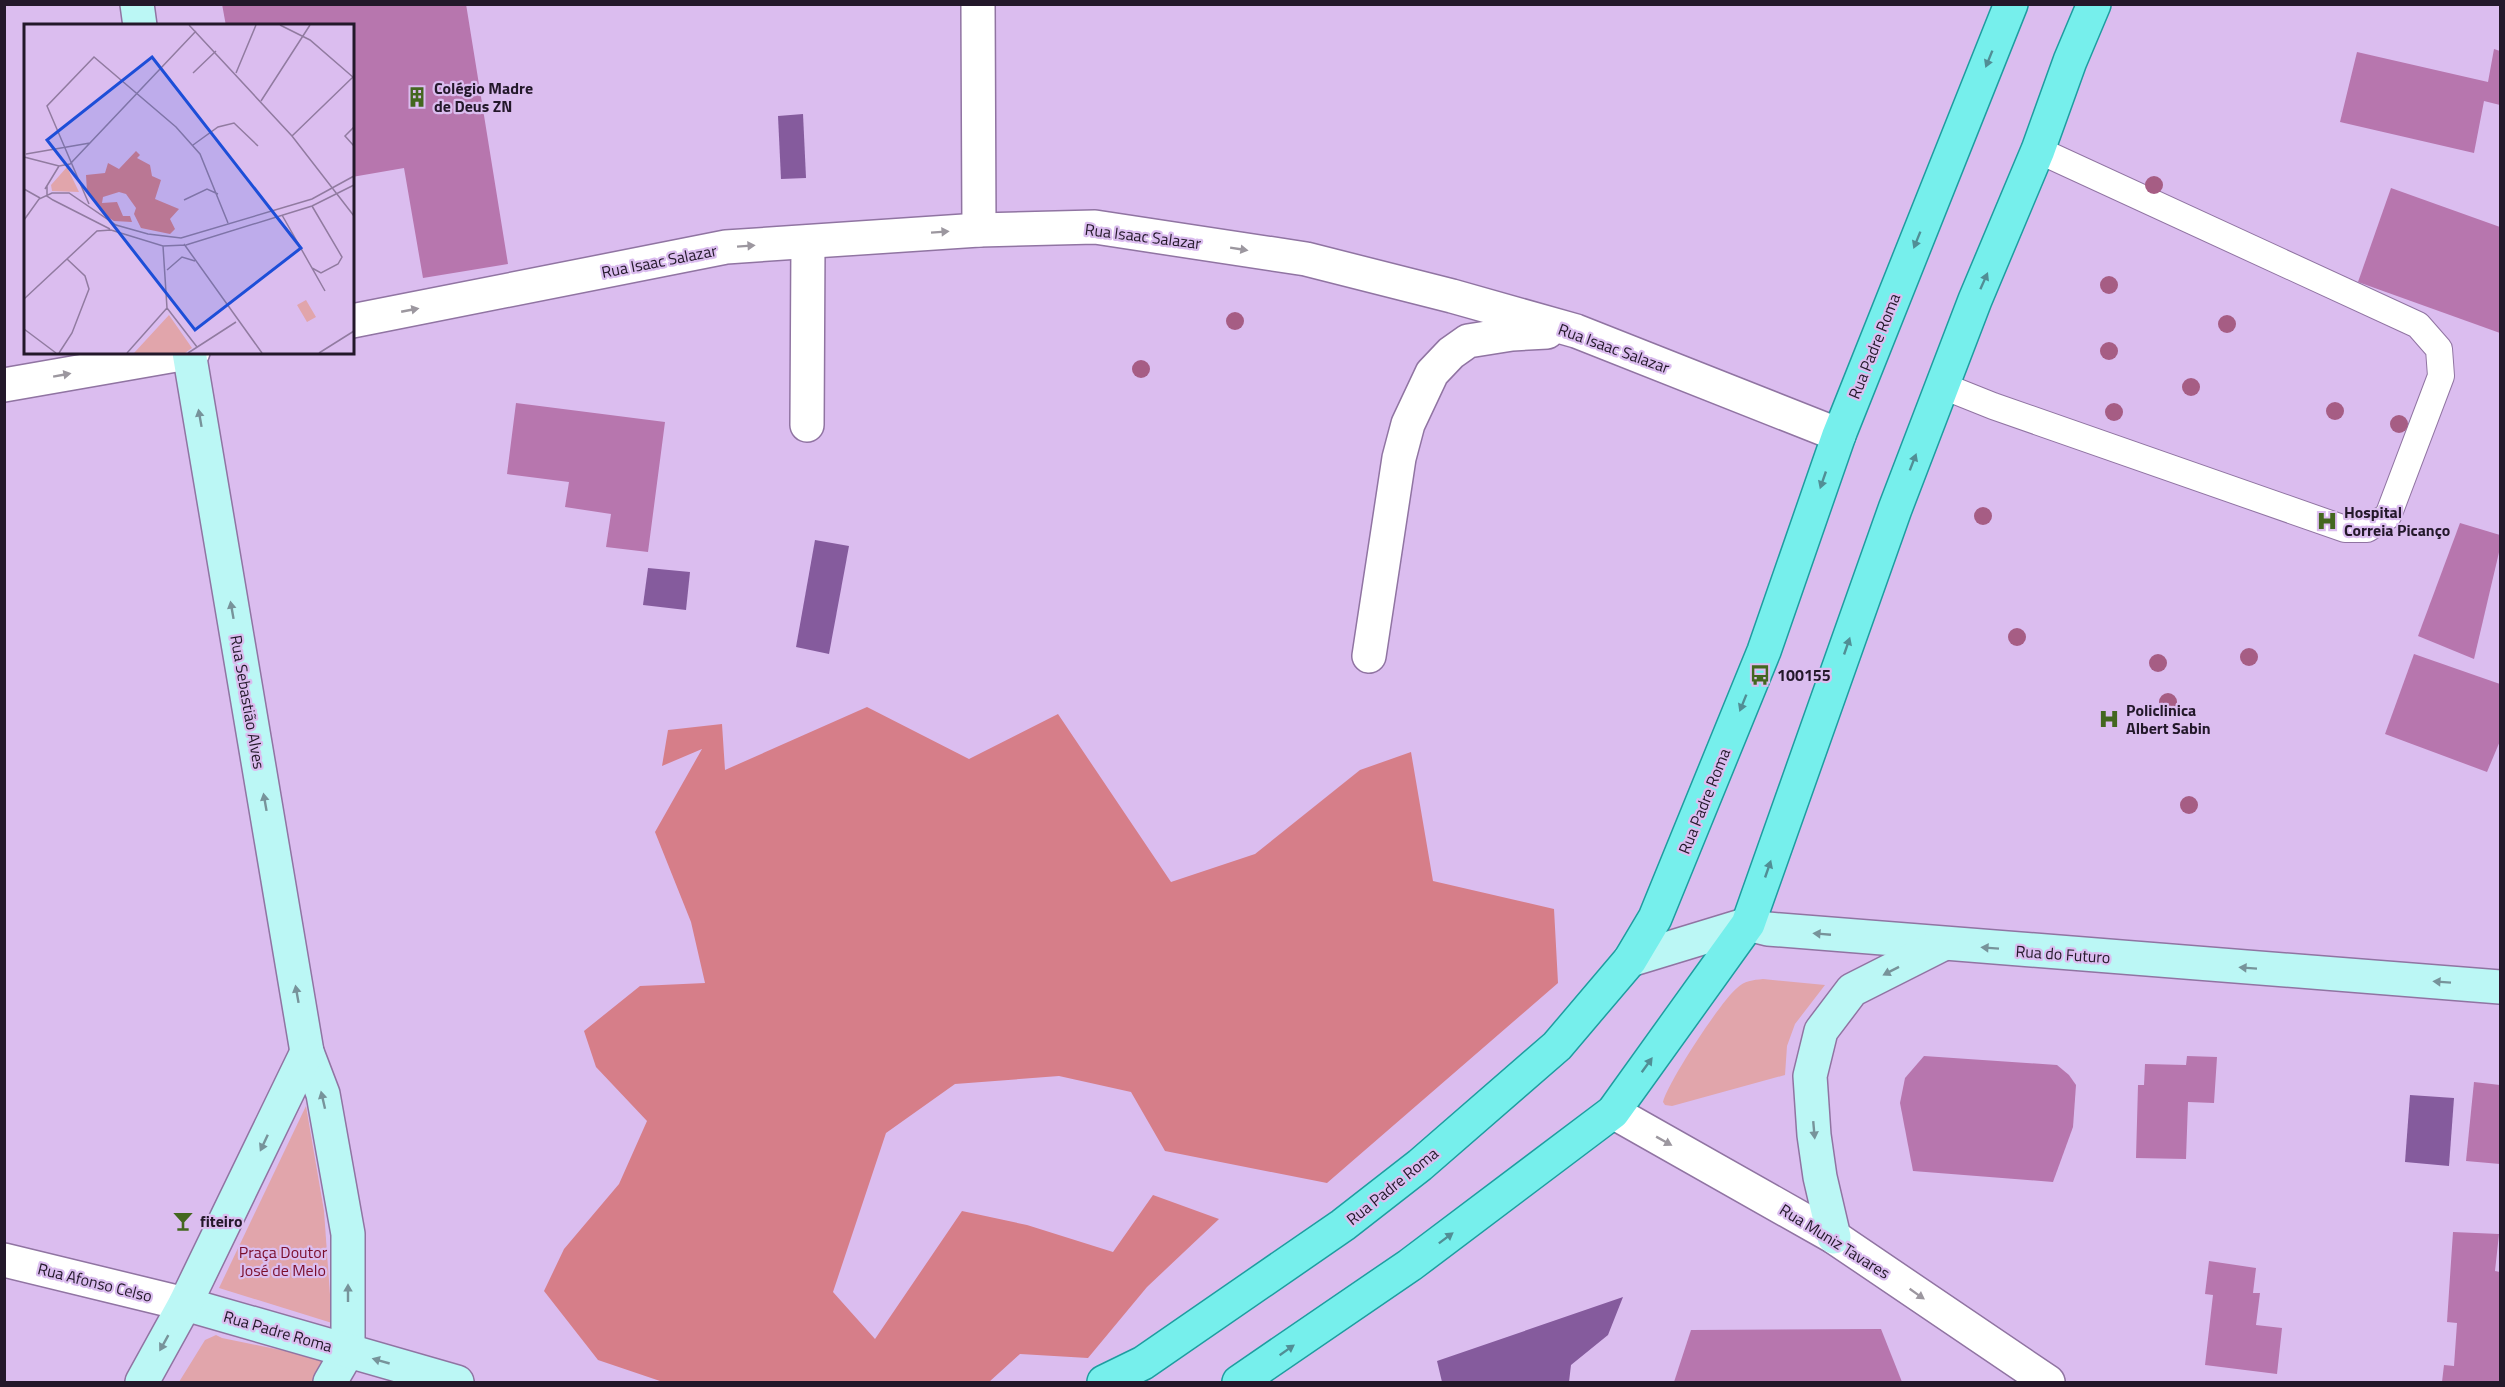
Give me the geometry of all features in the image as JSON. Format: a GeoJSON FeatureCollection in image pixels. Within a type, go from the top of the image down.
{"type":"FeatureCollection","features":[{"type":"Feature","properties":{"kind":"main road","name":"Rua Padre Roma"},"geometry":{"type":"LineString","coordinates":[[1104,1383],[1143,1363],[1315,1245],[1420,1166],[1557,1046],[1630,960],[1655,918],[1764,651],[1839,435],[2011,4]]}},
{"type":"Feature","properties":{"kind":"main road"},"geometry":{"type":"LineString","coordinates":[[1239,1383],[1410,1264],[1613,1112],[1748,924],[1895,509],[1975,300],[2038,150],[2094,4]]}},
{"type":"Feature","properties":{"kind":"street"},"geometry":{"type":"LineString","coordinates":[[137,4],[140,24]]}},
{"type":"Feature","properties":{"kind":"street"},"geometry":{"type":"LineString","coordinates":[[978,4],[979,230]]}},
{"type":"Feature","properties":{"kind":"street","name":"Rua Isaac Salazar"},"geometry":{"type":"LineString","coordinates":[[354,321],[726,247],[979,230],[1095,227],[1306,259],[1452,296],[1576,331],[1839,435]]}},
{"type":"Feature","properties":{"kind":"street"},"geometry":{"type":"LineString","coordinates":[[807,425],[808,242]]}},
{"type":"Feature","properties":{"kind":"street"},"geometry":{"type":"LineString","coordinates":[[1369,656],[1399,458],[1408,424],[1431,374],[1451,353],[1468,340],[1512,334],[1576,331]]}},
{"type":"Feature","properties":{"kind":"street"},"geometry":{"type":"LineString","coordinates":[[4,385],[184,354]]}},
{"type":"Feature","properties":{"kind":"street","name":"Rua Sebastião Alves"},"geometry":{"type":"LineString","coordinates":[[190,354],[307,1052],[323,1094],[348,1234],[348,1351],[330,1383]]}},
{"type":"Feature","properties":{"kind":"street","name":"Rua do Futuro"},"geometry":{"type":"LineString","coordinates":[[1630,960],[1748,924],[1768,929],[1943,944],[2500,987]]}},
{"type":"Feature","properties":{"kind":"street"},"geometry":{"type":"LineString","coordinates":[[1834,1238],[1818,1166],[1810,1076],[1821,1031],[1852,990],[1943,944]]}},
{"type":"Feature","properties":{"kind":"street"},"geometry":{"type":"LineString","coordinates":[[142,1383],[185,1304],[307,1052]]}},
{"type":"Feature","properties":{"kind":"street","name":"Rua Muniz Tavares"},"geometry":{"type":"LineString","coordinates":[[1613,1112],[1834,1238],[2048,1383]]}},
{"type":"Feature","properties":{"kind":"street","name":"Rua Afonso Celso"},"geometry":{"type":"LineString","coordinates":[[4,1260],[185,1304]]}},
{"type":"Feature","properties":{"kind":"street","name":"Rua Padre Roma"},"geometry":{"type":"LineString","coordinates":[[185,1304],[457,1383]]}},
{"type":"Feature","properties":{"kind":"lane"},"geometry":{"type":"LineString","coordinates":[[1943,386],[1993,406],[2345,529],[2367,529],[2388,516],[2441,376],[2439,349],[2418,325],[2038,150]]}},
{"type":"Feature","properties":{"kind":"green space"},"geometry":{"type":"Polygon","coordinates":[[[1763,979],[1825,985],[1795,1024],[1787,1046],[1785,1075],[1672,1106],[1665,1105],[1663,1102],[1674,1078],[1719,1008],[1740,986],[1749,981],[1763,979]]]}},
{"type":"Feature","properties":{"kind":"green space","name":"Praça Doutor José de Melo"},"geometry":{"type":"Polygon","coordinates":[[[306,1106],[324,1211],[332,1323],[219,1288],[306,1106]]]}},
{"type":"Feature","properties":{"kind":"green space"},"geometry":{"type":"Polygon","coordinates":[[[216,1335],[330,1360],[321,1382],[179,1382],[205,1340],[216,1335]]]}},
{"type":"Feature","properties":{"kind":"shaded area"},"geometry":{"type":"Polygon","coordinates":[[[803,114],[806,178],[781,179],[778,116],[803,114]]]}},
{"type":"Feature","properties":{"kind":"shaded area"},"geometry":{"type":"Polygon","coordinates":[[[815,540],[849,546],[829,654],[796,647],[815,540]]]}},
{"type":"Feature","properties":{"kind":"shaded area"},"geometry":{"type":"Polygon","coordinates":[[[648,568],[690,572],[686,610],[643,605],[648,568]]]}},
{"type":"Feature","properties":{"kind":"shaded area"},"geometry":{"type":"Polygon","coordinates":[[[867,707],[969,759],[1058,714],[1171,882],[1255,854],[1360,770],[1411,752],[1433,881],[1554,909],[1558,983],[1327,1183],[1165,1151],[1131,1092],[1059,1076],[955,1084],[886,1133],[833,1292],[875,1339],[962,1211],[1027,1225],[1113,1252],[1153,1195],[1219,1219],[1147,1287],[1088,1358],[1020,1354],[989,1382],[663,1382],[598,1360],[544,1291],[564,1249],[619,1184],[647,1121],[596,1067],[584,1031],[640,986],[705,983],[691,922],[655,832],[702,749],[662,766],[668,730],[722,724],[725,770],[867,707]]]}},
{"type":"Feature","properties":{"kind":"shaded area"},"geometry":{"type":"Polygon","coordinates":[[[2410,1095],[2454,1098],[2449,1166],[2405,1162],[2410,1095]]]}},
{"type":"Feature","properties":{"kind":"shaded area"},"geometry":{"type":"Polygon","coordinates":[[[1623,1297],[1608,1335],[1571,1365],[1569,1382],[1442,1382],[1437,1361],[1623,1297]]]}},
{"type":"Feature","properties":{"kind":"building","name":"Colégio Madre de Deus ZN"},"geometry":{"type":"Polygon","coordinates":[[[222,4],[466,4],[508,264],[423,278],[404,168],[354,177],[354,24],[226,24],[222,4]]]}},
{"type":"Feature","properties":{"kind":"building"},"geometry":{"type":"Polygon","coordinates":[[[2494,49],[2500,51],[2500,105],[2484,101],[2474,153],[2340,122],[2357,52],[2488,82],[2494,49]]]}},
{"type":"Feature","properties":{"kind":"building"},"geometry":{"type":"Polygon","coordinates":[[[2391,188],[2500,227],[2500,333],[2358,282],[2391,188]]]}},
{"type":"Feature","properties":{"kind":"building"},"geometry":{"type":"Polygon","coordinates":[[[516,403],[665,422],[648,552],[606,547],[611,514],[565,507],[569,482],[507,474],[516,403]]]}},
{"type":"Feature","properties":{"kind":"building"},"geometry":{"type":"Polygon","coordinates":[[[2460,523],[2500,535],[2500,548],[2474,659],[2418,636],[2460,523]]]}},
{"type":"Feature","properties":{"kind":"building"},"geometry":{"type":"Polygon","coordinates":[[[2414,654],[2500,684],[2500,741],[2487,772],[2385,734],[2414,654]]]}},
{"type":"Feature","properties":{"kind":"building"},"geometry":{"type":"Polygon","coordinates":[[[1924,1056],[2057,1065],[2069,1075],[2076,1085],[2073,1127],[2053,1182],[1913,1171],[1900,1103],[1905,1078],[1924,1056]]]}},
{"type":"Feature","properties":{"kind":"building"},"geometry":{"type":"Polygon","coordinates":[[[2187,1056],[2217,1057],[2214,1103],[2188,1102],[2186,1159],[2136,1158],[2138,1085],[2144,1085],[2145,1064],[2186,1065],[2187,1056]]]}},
{"type":"Feature","properties":{"kind":"building"},"geometry":{"type":"Polygon","coordinates":[[[2474,1082],[2500,1085],[2500,1164],[2466,1161],[2474,1082]]]}},
{"type":"Feature","properties":{"kind":"building"},"geometry":{"type":"Polygon","coordinates":[[[2453,1232],[2499,1234],[2495,1271],[2500,1272],[2500,1382],[2442,1382],[2444,1365],[2454,1366],[2457,1323],[2447,1322],[2453,1232]]]}},
{"type":"Feature","properties":{"kind":"building"},"geometry":{"type":"Polygon","coordinates":[[[2209,1261],[2256,1268],[2253,1293],[2260,1293],[2256,1325],[2282,1328],[2277,1374],[2205,1365],[2213,1295],[2205,1294],[2209,1261]]]}},
{"type":"Feature","properties":{"kind":"building"},"geometry":{"type":"Polygon","coordinates":[[[1881,1329],[1902,1382],[1674,1382],[1691,1330],[1881,1329]]]}},
{"type":"Feature","properties":{"kind":"place","name":"Colégio Madre de Deus ZN"},"geometry":{"type":"Point","coordinates":[417,97]}},
{"type":"Feature","properties":{"kind":"place","name":"Hospital Correia Picanço"},"geometry":{"type":"Point","coordinates":[2327,521]}},
{"type":"Feature","properties":{"kind":"place","name":"100155"},"geometry":{"type":"Point","coordinates":[1760,675]}},
{"type":"Feature","properties":{"kind":"place","name":"Policlinica Albert Sabin"},"geometry":{"type":"Point","coordinates":[2109,719]}},
{"type":"Feature","properties":{"kind":"place","name":"fiteiro"},"geometry":{"type":"Point","coordinates":[183,1221]}}]}
